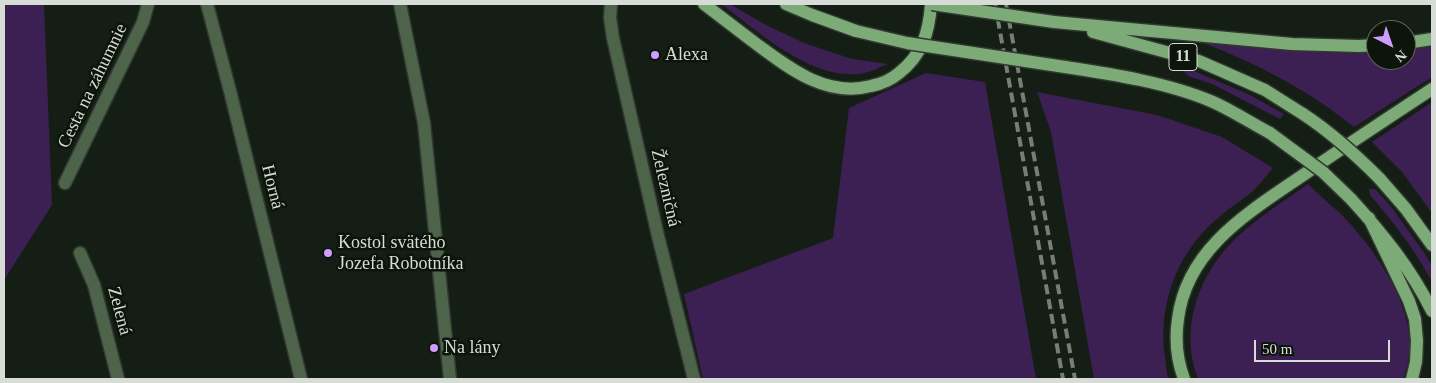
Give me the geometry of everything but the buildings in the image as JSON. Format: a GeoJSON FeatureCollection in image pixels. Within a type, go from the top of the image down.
{"type":"FeatureCollection","features":[{"type":"Feature","properties":{"kind":"main road"},"geometry":{"type":"LineString","coordinates":[[704,4],[792,69],[810,80],[847,90],[881,84],[895,77],[909,65],[923,44],[930,23],[931,4]]}},
{"type":"Feature","properties":{"kind":"main road","name":"11"},"geometry":{"type":"LineString","coordinates":[[786,4],[812,16],[856,31],[907,44],[1121,76],[1211,102],[1270,133],[1323,172],[1368,218],[1409,270],[1432,312]]}},
{"type":"Feature","properties":{"kind":"main road","name":"11"},"geometry":{"type":"LineString","coordinates":[[931,4],[1054,22],[1199,61],[1265,90],[1325,128],[1354,153],[1406,209],[1432,245]]}},
{"type":"Feature","properties":{"kind":"main road"},"geometry":{"type":"LineString","coordinates":[[1054,22],[1292,44],[1366,46]]}},
{"type":"Feature","properties":{"kind":"main road"},"geometry":{"type":"LineString","coordinates":[[1416,42],[1432,40]]}},
{"type":"Feature","properties":{"kind":"main road"},"geometry":{"type":"LineString","coordinates":[[1184,379],[1179,363],[1176,329],[1182,297],[1199,261],[1222,235],[1253,210],[1432,89]]}},
{"type":"Feature","properties":{"kind":"main road"},"geometry":{"type":"LineString","coordinates":[[1368,218],[1409,301],[1415,319],[1416,362],[1412,379]]}},
{"type":"Feature","properties":{"kind":"street","name":"Cesta na záhumnie"},"geometry":{"type":"LineString","coordinates":[[66,183],[143,22],[148,4]]}},
{"type":"Feature","properties":{"kind":"street","name":"Horná"},"geometry":{"type":"LineString","coordinates":[[207,4],[301,379]]}},
{"type":"Feature","properties":{"kind":"street"},"geometry":{"type":"LineString","coordinates":[[400,4],[424,123],[450,379]]}},
{"type":"Feature","properties":{"kind":"street","name":"Železničná"},"geometry":{"type":"LineString","coordinates":[[610,4],[613,38],[658,236],[694,379]]}},
{"type":"Feature","properties":{"kind":"street","name":"Zelená"},"geometry":{"type":"LineString","coordinates":[[80,253],[94,285],[118,379]]}},
{"type":"Feature","properties":{"kind":"shaded area"},"geometry":{"type":"Polygon","coordinates":[[[4,4],[44,4],[52,205],[4,280],[4,4]]]}},
{"type":"Feature","properties":{"kind":"shaded area"},"geometry":{"type":"Polygon","coordinates":[[[721,4],[730,4],[764,24],[804,43],[852,59],[888,64],[859,74],[840,74],[822,69],[803,61],[768,40],[721,4]]]}},
{"type":"Feature","properties":{"kind":"shaded area"},"geometry":{"type":"Polygon","coordinates":[[[1203,40],[1291,50],[1339,53],[1366,52],[1366,70],[1416,70],[1416,48],[1432,46],[1432,77],[1354,127],[1319,101],[1282,79],[1203,43],[1203,40]]]}},
{"type":"Feature","properties":{"kind":"shaded area"},"geometry":{"type":"Polygon","coordinates":[[[1189,69],[1248,94],[1284,114],[1280,119],[1212,84],[1188,76],[1184,71],[1189,69]]]}},
{"type":"Feature","properties":{"kind":"shaded area"},"geometry":{"type":"Polygon","coordinates":[[[926,73],[985,82],[1036,379],[703,379],[684,294],[833,238],[849,108],[926,73]]]}},
{"type":"Feature","properties":{"kind":"shaded area"},"geometry":{"type":"Polygon","coordinates":[[[1037,92],[1157,115],[1222,137],[1273,168],[1253,191],[1208,227],[1196,240],[1178,270],[1171,287],[1164,321],[1163,339],[1169,379],[1094,379],[1051,132],[1037,92]]]}},
{"type":"Feature","properties":{"kind":"shaded area"},"geometry":{"type":"Polygon","coordinates":[[[1432,102],[1432,213],[1402,172],[1372,142],[1432,102]]]}},
{"type":"Feature","properties":{"kind":"shaded area"},"geometry":{"type":"Polygon","coordinates":[[[1308,184],[1354,228],[1376,257],[1395,290],[1407,324],[1410,341],[1409,356],[1403,379],[1198,379],[1193,361],[1191,325],[1200,291],[1217,259],[1247,228],[1308,184]]]}},
{"type":"Feature","properties":{"kind":"shaded area"},"geometry":{"type":"Polygon","coordinates":[[[1369,189],[1375,189],[1390,205],[1425,254],[1432,266],[1432,282],[1404,237],[1370,195],[1369,189]]]}},
{"type":"Feature","properties":{"kind":"railway"},"geometry":{"type":"LineString","coordinates":[[995,4],[1063,379]]}},
{"type":"Feature","properties":{"kind":"railway"},"geometry":{"type":"LineString","coordinates":[[1006,4],[1075,379]]}},
{"type":"Feature","properties":{"kind":"place","name":"Alexa"},"geometry":{"type":"Point","coordinates":[655,55]}},
{"type":"Feature","properties":{"kind":"place","name":"Kostol svätého Jozefa Robotníka"},"geometry":{"type":"Point","coordinates":[328,253]}},
{"type":"Feature","properties":{"kind":"place","name":"Na lány"},"geometry":{"type":"Point","coordinates":[434,348]}}]}
